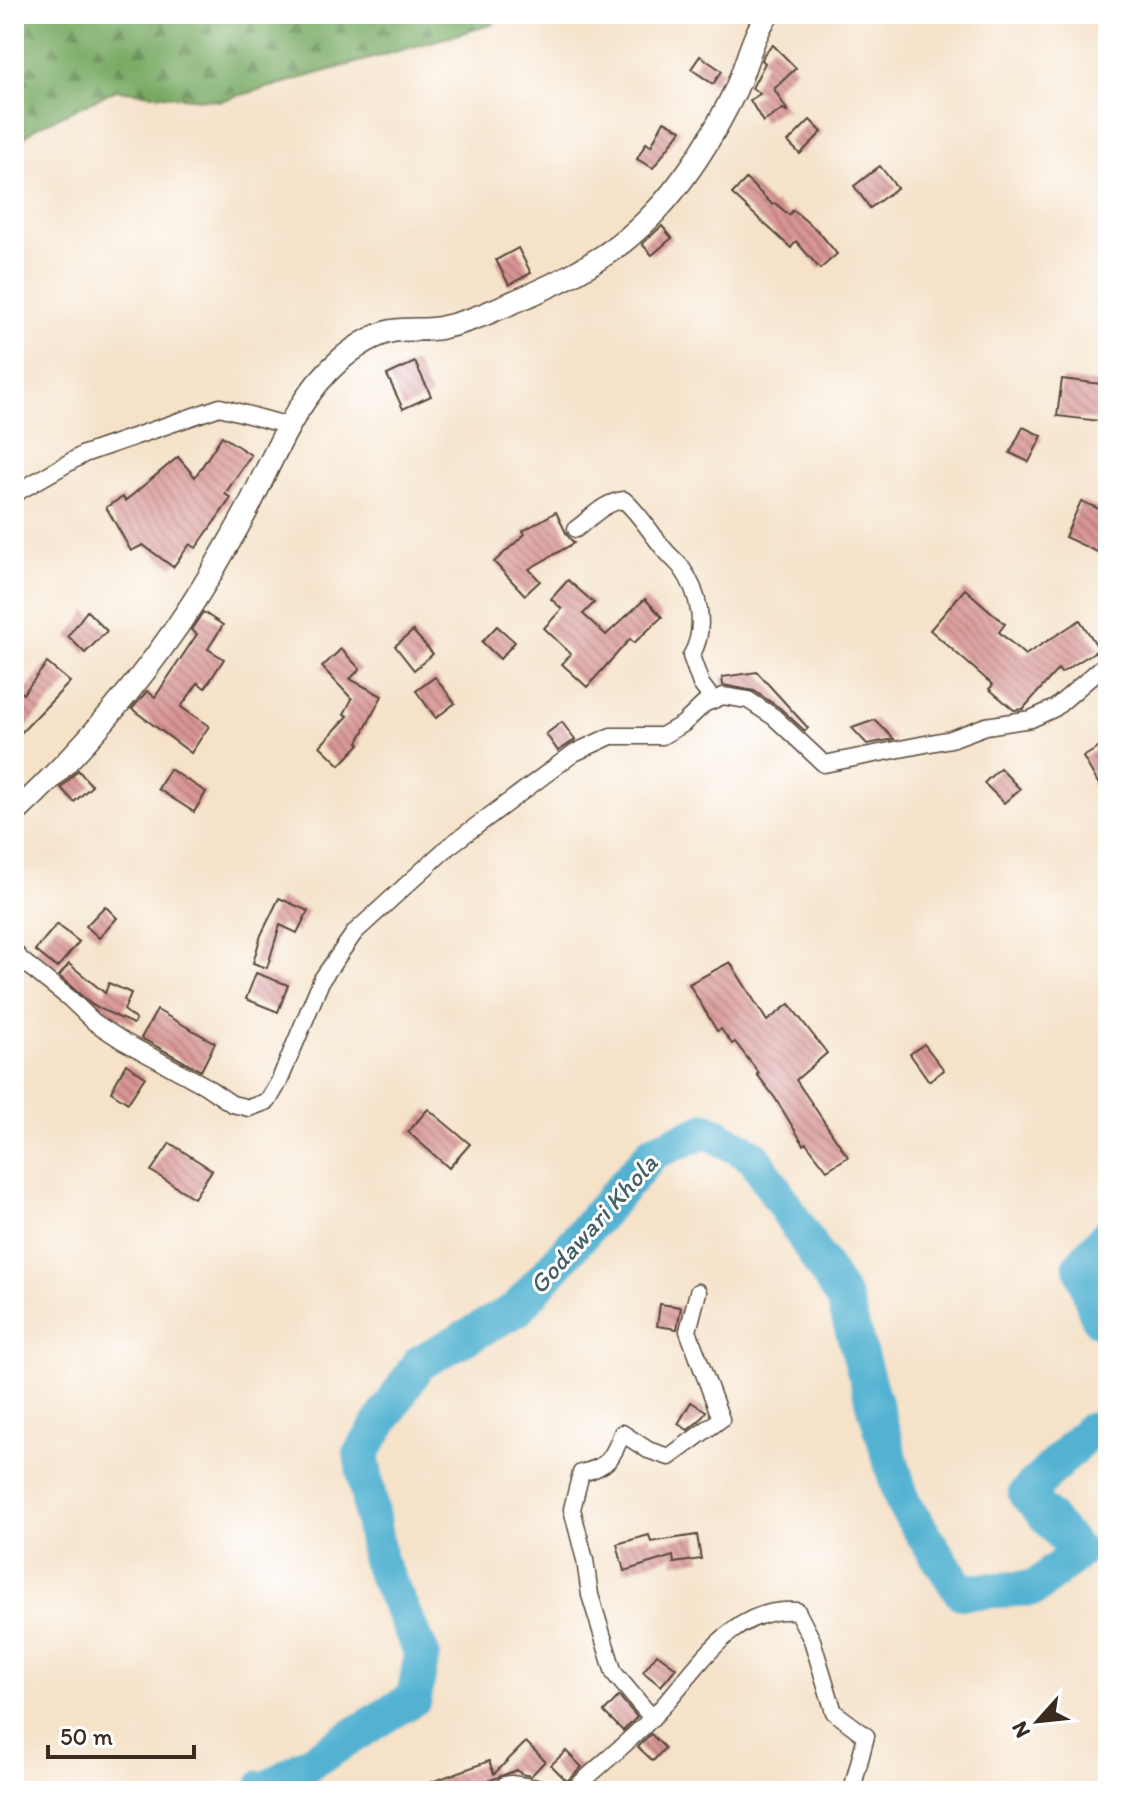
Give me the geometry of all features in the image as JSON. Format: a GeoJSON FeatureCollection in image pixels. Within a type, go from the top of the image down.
{"type":"FeatureCollection","features":[{"type":"Feature","properties":{"kind":"street"},"geometry":{"type":"LineString","coordinates":[[14,814],[77,751],[156,656],[216,565],[306,398],[339,361],[375,337],[393,331],[438,328],[475,318],[552,286],[602,257],[635,232],[664,202],[694,163],[735,90],[756,31],[768,14]]}},
{"type":"Feature","properties":{"kind":"street"},"geometry":{"type":"LineString","coordinates":[[14,494],[84,454],[220,407],[289,426]]}},
{"type":"Feature","properties":{"kind":"street"},"geometry":{"type":"LineString","coordinates":[[576,529],[598,514],[607,503],[624,500],[682,568],[701,617],[700,641],[691,656],[701,684],[713,700]]}},
{"type":"Feature","properties":{"kind":"street"},"geometry":{"type":"LineString","coordinates":[[14,951],[94,1022],[232,1104],[249,1108],[268,1101],[322,979],[355,932],[448,847],[574,753],[611,736],[662,736],[683,724],[704,704],[723,696],[748,700],[774,717],[824,764],[951,739],[986,726],[1031,719],[1055,708],[1108,662]]}},
{"type":"Feature","properties":{"kind":"street"},"geometry":{"type":"LineString","coordinates":[[652,1718],[614,1673],[590,1595],[572,1509],[581,1473],[600,1469],[615,1453],[622,1433],[648,1450],[669,1457],[721,1419],[688,1331],[698,1292]]}},
{"type":"Feature","properties":{"kind":"street"},"geometry":{"type":"LineString","coordinates":[[572,1791],[652,1718],[707,1653],[745,1621],[765,1612],[780,1610],[797,1611],[812,1640],[834,1712],[866,1736],[854,1782]]}},
{"type":"Feature","properties":{"kind":"street"},"geometry":{"type":"LineString","coordinates":[[502,1791],[505,1785],[511,1784],[559,1791]]}},
{"type":"Feature","properties":{"kind":"green space"},"geometry":{"type":"Polygon","coordinates":[[[14,14],[480,14],[494,24],[220,101],[116,90],[35,128],[14,147],[14,86],[28,82],[14,69],[14,14]]]}},
{"type":"Feature","properties":{"kind":"building"},"geometry":{"type":"Polygon","coordinates":[[[773,45],[796,68],[774,89],[789,113],[783,109],[763,122],[750,100],[760,94],[752,88],[765,63],[762,60],[764,54],[773,45]]]}},
{"type":"Feature","properties":{"kind":"building"},"geometry":{"type":"Polygon","coordinates":[[[700,56],[722,71],[713,84],[691,69],[700,56]]]}},
{"type":"Feature","properties":{"kind":"building"},"geometry":{"type":"Polygon","coordinates":[[[810,120],[822,132],[800,154],[788,142],[810,120]]]}},
{"type":"Feature","properties":{"kind":"building"},"geometry":{"type":"Polygon","coordinates":[[[664,121],[681,130],[653,168],[637,159],[646,143],[651,146],[664,121]]]}},
{"type":"Feature","properties":{"kind":"building"},"geometry":{"type":"Polygon","coordinates":[[[880,166],[897,188],[870,208],[854,186],[880,166]]]}},
{"type":"Feature","properties":{"kind":"building"},"geometry":{"type":"Polygon","coordinates":[[[746,179],[773,205],[775,203],[789,215],[793,210],[819,232],[837,254],[820,269],[796,241],[791,248],[732,194],[746,179]]]}},
{"type":"Feature","properties":{"kind":"building"},"geometry":{"type":"Polygon","coordinates":[[[662,226],[672,238],[652,255],[642,244],[662,226]]]}},
{"type":"Feature","properties":{"kind":"building"},"geometry":{"type":"Polygon","coordinates":[[[518,248],[531,273],[509,285],[496,260],[518,248]]]}},
{"type":"Feature","properties":{"kind":"building"},"geometry":{"type":"Polygon","coordinates":[[[415,362],[431,396],[403,409],[387,375],[415,362]]]}},
{"type":"Feature","properties":{"kind":"building"},"geometry":{"type":"Polygon","coordinates":[[[1062,379],[1108,385],[1108,422],[1057,416],[1062,379]]]}},
{"type":"Feature","properties":{"kind":"building"},"geometry":{"type":"Polygon","coordinates":[[[1023,427],[1042,436],[1029,462],[1010,453],[1023,427]]]}},
{"type":"Feature","properties":{"kind":"building"},"geometry":{"type":"Polygon","coordinates":[[[222,436],[251,455],[225,494],[231,498],[196,548],[190,544],[173,567],[143,545],[131,551],[106,507],[123,497],[125,501],[178,457],[195,477],[222,436]]]}},
{"type":"Feature","properties":{"kind":"building"},"geometry":{"type":"Polygon","coordinates":[[[1081,501],[1108,513],[1108,557],[1065,537],[1081,501]]]}},
{"type":"Feature","properties":{"kind":"building"},"geometry":{"type":"Polygon","coordinates":[[[556,512],[574,543],[529,569],[540,581],[525,595],[494,562],[525,534],[523,531],[556,512]]]}},
{"type":"Feature","properties":{"kind":"building"},"geometry":{"type":"Polygon","coordinates":[[[568,580],[594,603],[583,614],[606,635],[645,599],[662,617],[634,643],[630,639],[587,687],[562,664],[571,654],[544,628],[562,609],[551,599],[568,580]]]}},
{"type":"Feature","properties":{"kind":"building"},"geometry":{"type":"Polygon","coordinates":[[[965,589],[1005,624],[999,632],[1025,655],[1080,620],[1099,649],[1061,673],[1058,669],[1023,709],[1014,710],[989,689],[993,685],[930,630],[965,589]]]}},
{"type":"Feature","properties":{"kind":"building"},"geometry":{"type":"Polygon","coordinates":[[[87,611],[107,631],[85,653],[68,636],[87,611]]]}},
{"type":"Feature","properties":{"kind":"building"},"geometry":{"type":"Polygon","coordinates":[[[203,612],[223,625],[208,649],[224,659],[205,688],[198,683],[181,707],[209,726],[191,753],[132,709],[147,691],[155,697],[197,634],[191,630],[203,612]]]}},
{"type":"Feature","properties":{"kind":"building"},"geometry":{"type":"Polygon","coordinates":[[[497,626],[515,642],[500,659],[482,642],[497,626]]]}},
{"type":"Feature","properties":{"kind":"building"},"geometry":{"type":"Polygon","coordinates":[[[413,631],[433,654],[414,670],[395,646],[413,631]]]}},
{"type":"Feature","properties":{"kind":"building"},"geometry":{"type":"Polygon","coordinates":[[[341,649],[360,669],[350,679],[382,696],[358,742],[360,744],[340,765],[320,746],[348,716],[344,714],[352,699],[322,667],[341,649]]]}},
{"type":"Feature","properties":{"kind":"building"},"geometry":{"type":"Polygon","coordinates":[[[47,663],[70,682],[14,740],[14,685],[23,694],[47,663]]]}},
{"type":"Feature","properties":{"kind":"building"},"geometry":{"type":"Polygon","coordinates":[[[757,672],[808,728],[805,731],[780,708],[754,691],[723,685],[722,677],[757,672]]]}},
{"type":"Feature","properties":{"kind":"building"},"geometry":{"type":"Polygon","coordinates":[[[435,677],[455,703],[436,718],[416,691],[435,677]]]}},
{"type":"Feature","properties":{"kind":"building"},"geometry":{"type":"Polygon","coordinates":[[[875,720],[894,739],[867,744],[852,728],[875,720]]]}},
{"type":"Feature","properties":{"kind":"building"},"geometry":{"type":"Polygon","coordinates":[[[562,722],[575,740],[558,751],[546,734],[562,722]]]}},
{"type":"Feature","properties":{"kind":"building"},"geometry":{"type":"Polygon","coordinates":[[[1108,742],[1108,800],[1083,757],[1108,742]]]}},
{"type":"Feature","properties":{"kind":"building"},"geometry":{"type":"Polygon","coordinates":[[[1000,768],[1020,789],[1004,803],[984,783],[1000,768]]]}},
{"type":"Feature","properties":{"kind":"building"},"geometry":{"type":"Polygon","coordinates":[[[170,769],[206,792],[194,812],[158,789],[170,769]]]}},
{"type":"Feature","properties":{"kind":"building"},"geometry":{"type":"Polygon","coordinates":[[[78,770],[92,786],[74,802],[61,788],[78,770]]]}},
{"type":"Feature","properties":{"kind":"building"},"geometry":{"type":"Polygon","coordinates":[[[279,898],[308,911],[297,933],[280,925],[267,968],[253,963],[261,935],[279,898]]]}},
{"type":"Feature","properties":{"kind":"building"},"geometry":{"type":"Polygon","coordinates":[[[105,906],[117,918],[99,938],[86,926],[105,906]]]}},
{"type":"Feature","properties":{"kind":"building"},"geometry":{"type":"Polygon","coordinates":[[[57,924],[79,942],[57,968],[35,950],[57,924]]]}},
{"type":"Feature","properties":{"kind":"building"},"geometry":{"type":"Polygon","coordinates":[[[730,962],[767,1021],[789,1004],[827,1053],[796,1080],[848,1157],[827,1170],[806,1143],[804,1145],[759,1073],[735,1042],[732,1044],[721,1029],[717,1031],[689,984],[730,962]]]}},
{"type":"Feature","properties":{"kind":"building"},"geometry":{"type":"Polygon","coordinates":[[[69,964],[105,993],[109,983],[131,993],[124,1010],[136,1020],[133,1024],[92,1005],[59,976],[69,964]]]}},
{"type":"Feature","properties":{"kind":"building"},"geometry":{"type":"Polygon","coordinates":[[[256,973],[288,985],[278,1012],[246,999],[256,973]]]}},
{"type":"Feature","properties":{"kind":"building"},"geometry":{"type":"Polygon","coordinates":[[[157,1010],[215,1043],[201,1071],[141,1038],[157,1010]]]}},
{"type":"Feature","properties":{"kind":"building"},"geometry":{"type":"Polygon","coordinates":[[[924,1044],[944,1070],[929,1081],[910,1054],[924,1044]]]}},
{"type":"Feature","properties":{"kind":"building"},"geometry":{"type":"Polygon","coordinates":[[[126,1064],[145,1077],[128,1103],[111,1092],[126,1064]]]}},
{"type":"Feature","properties":{"kind":"building"},"geometry":{"type":"Polygon","coordinates":[[[428,1109],[470,1144],[449,1168],[408,1132],[428,1109]]]}},
{"type":"Feature","properties":{"kind":"building"},"geometry":{"type":"Polygon","coordinates":[[[170,1143],[212,1170],[194,1198],[151,1171],[170,1143]]]}},
{"type":"Feature","properties":{"kind":"building"},"geometry":{"type":"Polygon","coordinates":[[[660,1304],[681,1307],[677,1329],[657,1326],[660,1304]]]}},
{"type":"Feature","properties":{"kind":"building"},"geometry":{"type":"Polygon","coordinates":[[[691,1402],[706,1411],[688,1430],[678,1424],[691,1402]]]}},
{"type":"Feature","properties":{"kind":"building"},"geometry":{"type":"Polygon","coordinates":[[[649,1535],[651,1542],[697,1535],[701,1559],[674,1563],[673,1556],[624,1571],[617,1544],[649,1535]]]}},
{"type":"Feature","properties":{"kind":"building"},"geometry":{"type":"Polygon","coordinates":[[[657,1654],[676,1668],[661,1686],[643,1672],[657,1654]]]}},
{"type":"Feature","properties":{"kind":"building"},"geometry":{"type":"Polygon","coordinates":[[[619,1696],[637,1717],[623,1731],[604,1712],[619,1696]]]}},
{"type":"Feature","properties":{"kind":"building"},"geometry":{"type":"Polygon","coordinates":[[[651,1734],[665,1748],[653,1761],[638,1747],[651,1734]]]}},
{"type":"Feature","properties":{"kind":"building"},"geometry":{"type":"Polygon","coordinates":[[[526,1742],[545,1761],[531,1776],[517,1770],[488,1781],[488,1789],[416,1791],[415,1788],[489,1761],[494,1774],[526,1742]]]}},
{"type":"Feature","properties":{"kind":"building"},"geometry":{"type":"Polygon","coordinates":[[[566,1751],[582,1767],[567,1781],[551,1765],[566,1751]]]}},
{"type":"Feature","properties":{"kind":"waterway","name":"Godawari Khola"},"geometry":{"type":"LineString","coordinates":[[264,1791],[414,1698],[422,1654],[379,1561],[361,1453],[419,1363],[517,1309],[653,1152],[707,1130],[754,1157],[844,1300],[903,1503],[961,1592],[1035,1588],[1078,1552],[1026,1494],[1089,1431],[1108,1427]]}},
{"type":"Feature","properties":{"kind":"waterway","name":"Godawari Khola"},"geometry":{"type":"LineString","coordinates":[[1108,1235],[1081,1265],[1098,1318],[1108,1325]]}},
{"type":"Feature","properties":{"kind":"waterway"},"geometry":{"type":"LineString","coordinates":[[253,1791],[259,1780]]}}]}
